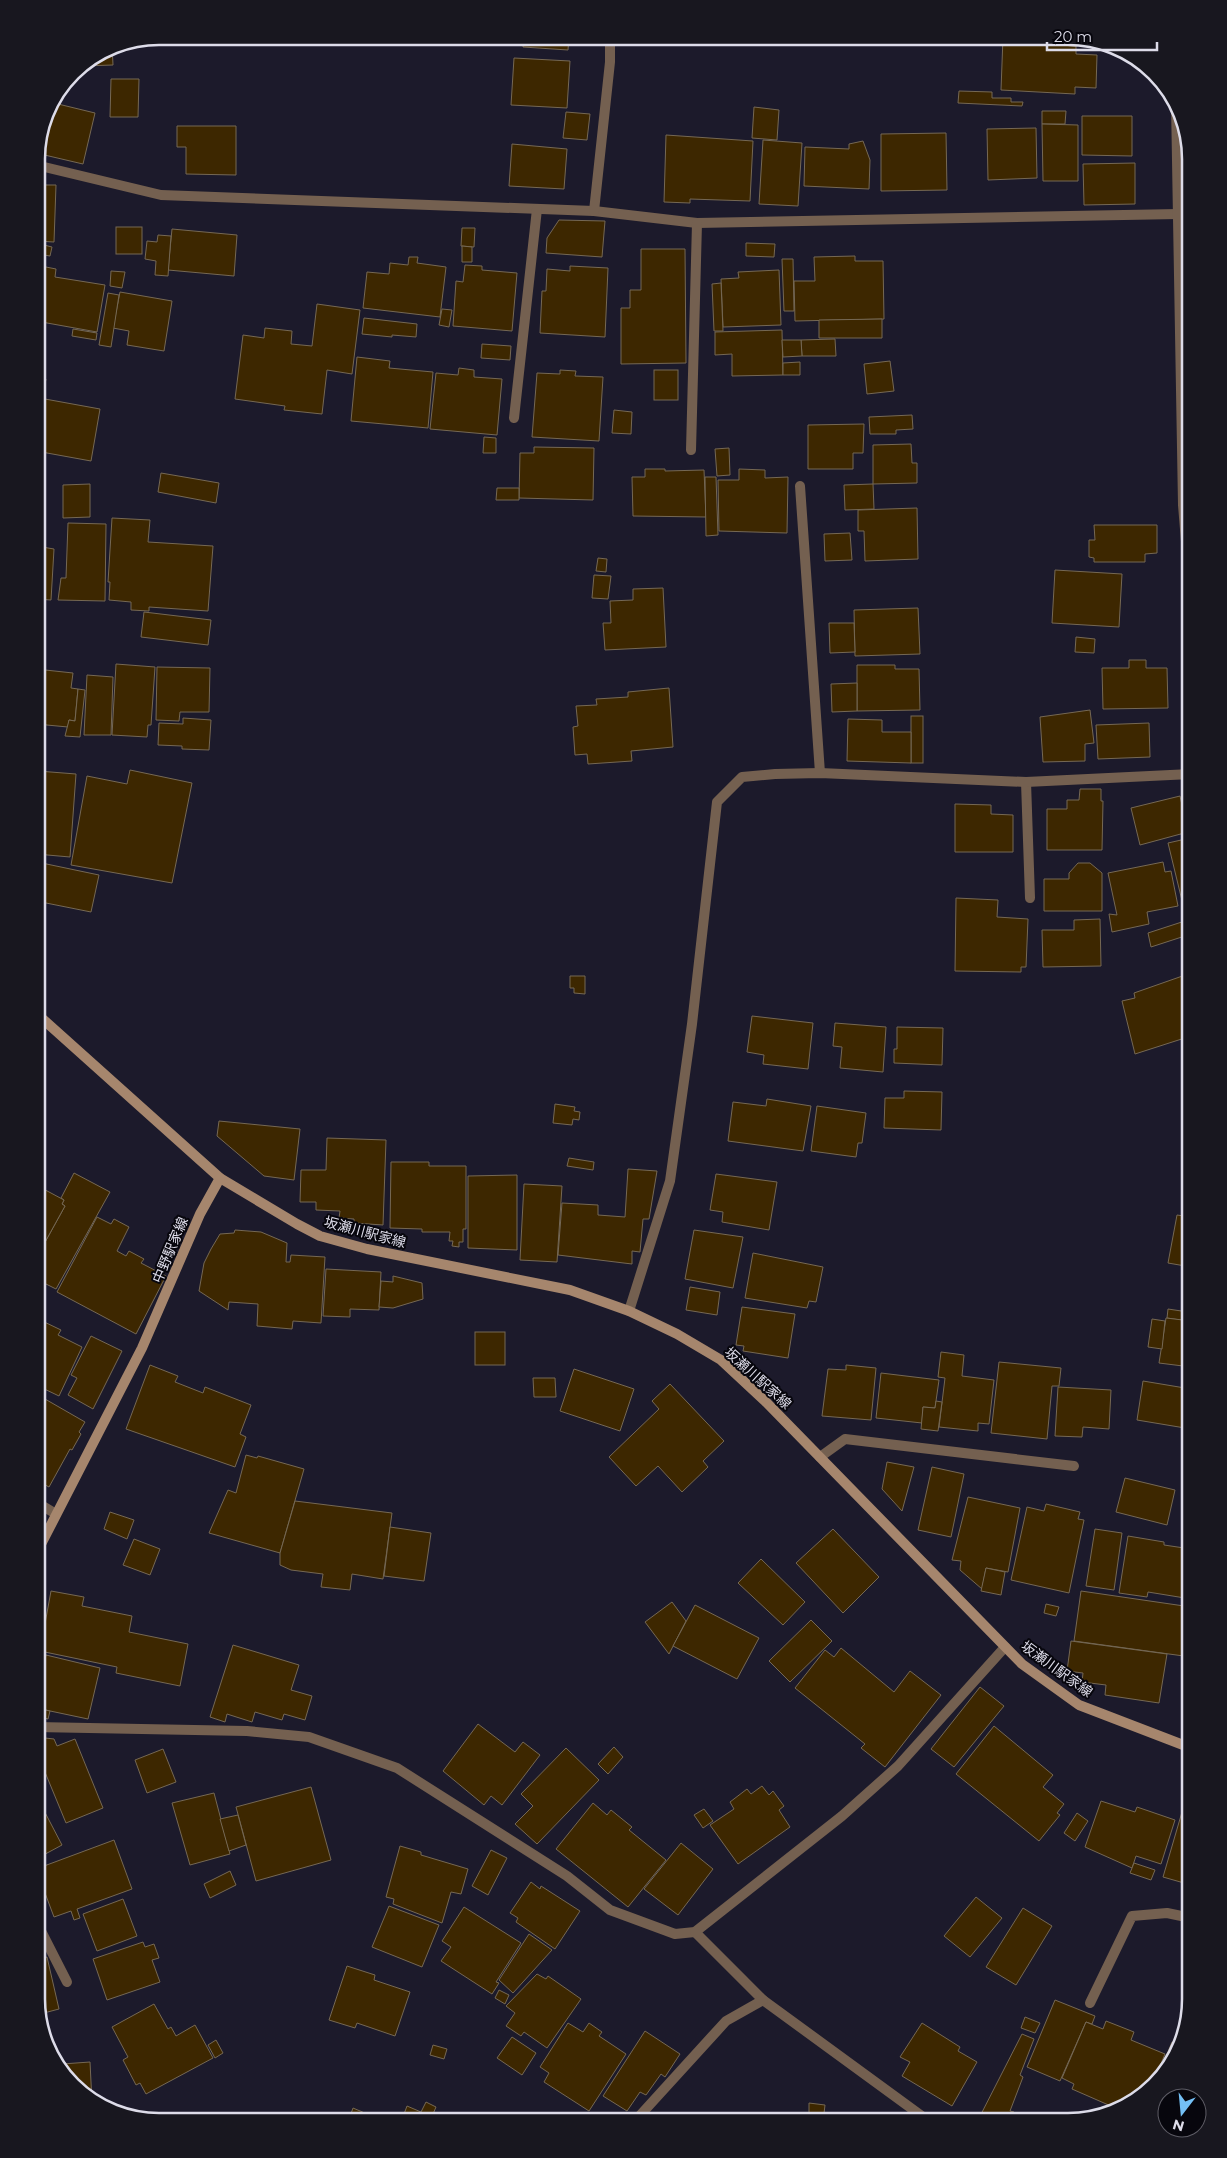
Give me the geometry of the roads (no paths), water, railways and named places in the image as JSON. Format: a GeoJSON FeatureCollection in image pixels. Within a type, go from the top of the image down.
{"type":"FeatureCollection","features":[{"type":"Feature","properties":{"kind":"main road"},"geometry":{"type":"LineString","coordinates":[[45,1021],[220,1178]]}},
{"type":"Feature","properties":{"kind":"main road","name":"坂瀬川駅家線"},"geometry":{"type":"LineString","coordinates":[[220,1178],[320,1236],[367,1249],[570,1290],[629,1311],[677,1334],[721,1360],[765,1401],[1022,1664],[1079,1705],[1182,1745]]}},
{"type":"Feature","properties":{"kind":"main road","name":"中野駅家線"},"geometry":{"type":"LineString","coordinates":[[45,1536],[142,1348],[200,1214],[220,1178]]}},
{"type":"Feature","properties":{"kind":"street"},"geometry":{"type":"LineString","coordinates":[[594,211],[610,62],[610,45]]}},
{"type":"Feature","properties":{"kind":"street"},"geometry":{"type":"LineString","coordinates":[[1176,123],[1182,447]]}},
{"type":"Feature","properties":{"kind":"street"},"geometry":{"type":"LineString","coordinates":[[45,167],[162,195],[594,211],[698,223],[1182,214]]}},
{"type":"Feature","properties":{"kind":"street"},"geometry":{"type":"LineString","coordinates":[[514,418],[537,209]]}},
{"type":"Feature","properties":{"kind":"street"},"geometry":{"type":"LineString","coordinates":[[692,450],[698,223]]}},
{"type":"Feature","properties":{"kind":"street"},"geometry":{"type":"LineString","coordinates":[[800,486],[820,773]]}},
{"type":"Feature","properties":{"kind":"street"},"geometry":{"type":"LineString","coordinates":[[629,1311],[670,1181],[692,1024],[717,802],[742,778],[774,774],[820,773],[1026,782],[1182,774]]}},
{"type":"Feature","properties":{"kind":"street"},"geometry":{"type":"LineString","coordinates":[[1026,782],[1030,898]]}},
{"type":"Feature","properties":{"kind":"street"},"geometry":{"type":"LineString","coordinates":[[820,1457],[845,1438],[1074,1466]]}},
{"type":"Feature","properties":{"kind":"street"},"geometry":{"type":"LineString","coordinates":[[45,1507],[56,1514]]}},
{"type":"Feature","properties":{"kind":"street"},"geometry":{"type":"LineString","coordinates":[[45,1727],[247,1731],[309,1737],[397,1768],[567,1876],[610,1910],[675,1934],[695,1932],[842,1816],[891,1772],[1005,1647]]}},
{"type":"Feature","properties":{"kind":"street"},"geometry":{"type":"LineString","coordinates":[[1090,2003],[1132,1916],[1166,1913],[1182,1916]]}},
{"type":"Feature","properties":{"kind":"street"},"geometry":{"type":"LineString","coordinates":[[695,1932],[763,2000],[918,2113]]}},
{"type":"Feature","properties":{"kind":"street"},"geometry":{"type":"LineString","coordinates":[[45,1939],[67,1982]]}},
{"type":"Feature","properties":{"kind":"street"},"geometry":{"type":"LineString","coordinates":[[642,2113],[726,2021],[763,2000]]}}]}
